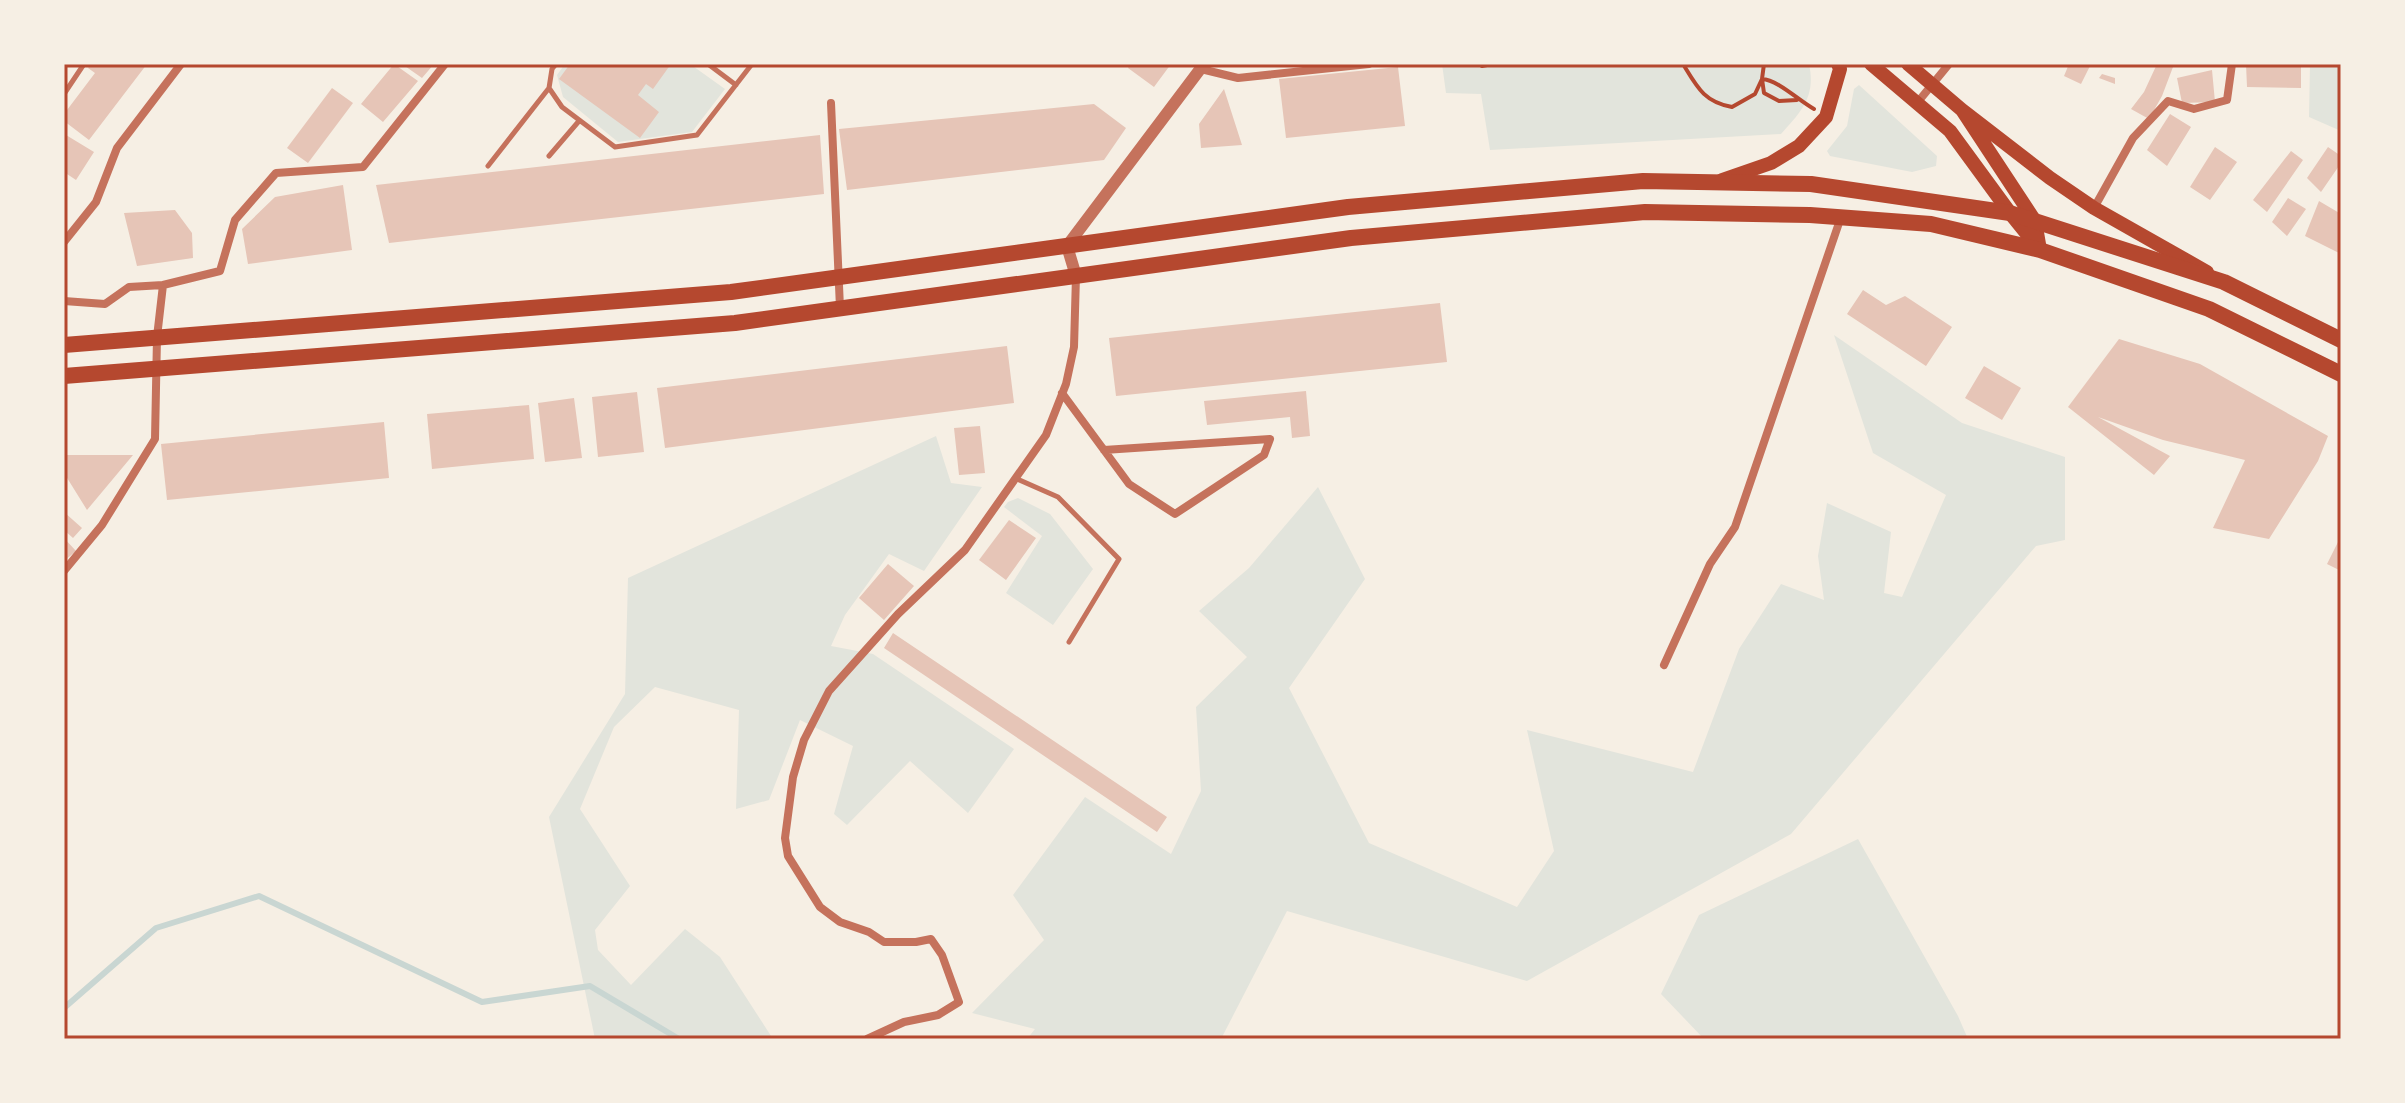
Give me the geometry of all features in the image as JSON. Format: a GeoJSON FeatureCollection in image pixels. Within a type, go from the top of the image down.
{"type":"FeatureCollection","features":[{"type":"Feature","properties":{"kind":"highway"},"geometry":{"type":"LineString","coordinates":[[64,345],[731,292],[1348,207],[1643,181],[1811,184],[2010,213],[2224,282],[2341,340]]}},
{"type":"Feature","properties":{"kind":"highway"},"geometry":{"type":"LineString","coordinates":[[64,376],[735,323],[1351,238],[1645,212],[1841,217],[1931,224],[2040,250],[2209,309],[2341,374]]}},
{"type":"Feature","properties":{"kind":"main road"},"geometry":{"type":"LineString","coordinates":[[1715,182],[1771,163],[1799,146],[1826,117],[1840,69],[1838,64]]}},
{"type":"Feature","properties":{"kind":"main road"},"geometry":{"type":"LineString","coordinates":[[1871,64],[1950,131],[2040,250]]}},
{"type":"Feature","properties":{"kind":"main road"},"geometry":{"type":"LineString","coordinates":[[1908,64],[2050,178],[2094,208],[2224,282]]}},
{"type":"Feature","properties":{"kind":"main road"},"geometry":{"type":"LineString","coordinates":[[1962,110],[2035,221],[2040,250]]}},
{"type":"Feature","properties":{"kind":"street"},"geometry":{"type":"LineString","coordinates":[[64,242],[96,202],[117,148],[181,64]]}},
{"type":"Feature","properties":{"kind":"street"},"geometry":{"type":"LineString","coordinates":[[64,301],[105,304],[129,287],[163,285],[220,271],[235,220],[276,173],[363,167],[445,64]]}},
{"type":"Feature","properties":{"kind":"street"},"geometry":{"type":"LineString","coordinates":[[867,1039],[904,1022],[938,1015],[959,1002],[942,955],[931,939],[884,942],[869,932],[840,922],[820,907],[788,856],[785,838],[793,777],[804,740],[829,691],[898,614],[965,550],[1046,435],[1062,393],[1074,347],[1076,276],[1067,246],[1202,66],[1238,78],[1369,64]]}},
{"type":"Feature","properties":{"kind":"street"},"geometry":{"type":"LineString","coordinates":[[1917,103],[1949,64]]}},
{"type":"Feature","properties":{"kind":"street"},"geometry":{"type":"LineString","coordinates":[[2094,208],[2133,138],[2168,101],[2194,109],[2227,100],[2232,64]]}},
{"type":"Feature","properties":{"kind":"street"},"geometry":{"type":"LineString","coordinates":[[831,103],[840,309]]}},
{"type":"Feature","properties":{"kind":"street"},"geometry":{"type":"LineString","coordinates":[[1664,665],[1710,564],[1735,527],[1841,217]]}},
{"type":"Feature","properties":{"kind":"street"},"geometry":{"type":"LineString","coordinates":[[64,571],[102,525],[155,439],[157,337],[163,285]]}},
{"type":"Feature","properties":{"kind":"street"},"geometry":{"type":"LineString","coordinates":[[1062,393],[1129,484],[1175,514],[1264,455],[1270,439],[1104,450]]}},
{"type":"Feature","properties":{"kind":"lane"},"geometry":{"type":"LineString","coordinates":[[64,94],[84,64]]}},
{"type":"Feature","properties":{"kind":"lane"},"geometry":{"type":"LineString","coordinates":[[488,166],[549,88],[552,69],[556,64]]}},
{"type":"Feature","properties":{"kind":"lane"},"geometry":{"type":"LineString","coordinates":[[708,64],[736,85]]}},
{"type":"Feature","properties":{"kind":"lane"},"geometry":{"type":"LineString","coordinates":[[549,88],[562,107],[615,147],[697,135],[752,64]]}},
{"type":"Feature","properties":{"kind":"lane"},"geometry":{"type":"LineString","coordinates":[[549,156],[579,121]]}},
{"type":"Feature","properties":{"kind":"lane"},"geometry":{"type":"LineString","coordinates":[[1015,478],[1058,497],[1119,559],[1069,642]]}},
{"type":"Feature","properties":{"kind":"path"},"geometry":{"type":"LineString","coordinates":[[1482,66],[1492,64]]}},
{"type":"Feature","properties":{"kind":"path"},"geometry":{"type":"LineString","coordinates":[[1683,64],[1697,89],[1718,105],[1732,107],[1755,94],[1762,79]]}},
{"type":"Feature","properties":{"kind":"path"},"geometry":{"type":"LineString","coordinates":[[1764,64],[1764,93],[1779,101],[1797,100]]}},
{"type":"Feature","properties":{"kind":"path"},"geometry":{"type":"LineString","coordinates":[[1762,79],[1773,80],[1797,100],[1826,117]]}},
{"type":"Feature","properties":{"kind":"shaded area"},"geometry":{"type":"Polygon","coordinates":[[[565,64],[690,64],[725,89],[692,132],[618,142],[563,97],[557,75],[565,64]]]}},
{"type":"Feature","properties":{"kind":"shaded area"},"geometry":{"type":"Polygon","coordinates":[[[1442,64],[1809,64],[1811,85],[1806,102],[1781,134],[1490,150],[1481,94],[1446,93],[1442,64]]]}},
{"type":"Feature","properties":{"kind":"shaded area"},"geometry":{"type":"Polygon","coordinates":[[[2310,64],[2341,64],[2341,131],[2309,117],[2310,64]]]}},
{"type":"Feature","properties":{"kind":"shaded area"},"geometry":{"type":"Polygon","coordinates":[[[1859,85],[1937,156],[1936,166],[1912,172],[1830,156],[1827,151],[1847,126],[1854,89],[1859,85]]]}},
{"type":"Feature","properties":{"kind":"shaded area"},"geometry":{"type":"Polygon","coordinates":[[[1834,335],[1962,423],[2065,457],[2065,540],[2036,546],[1791,834],[1527,981],[1287,911],[1221,1039],[1027,1039],[1035,1029],[972,1013],[1044,940],[1013,895],[1085,797],[1171,854],[1201,791],[1196,707],[1247,657],[1199,611],[1249,568],[1318,487],[1365,579],[1289,688],[1369,843],[1517,907],[1554,851],[1527,730],[1693,772],[1739,649],[1781,584],[1824,600],[1818,556],[1827,503],[1891,532],[1884,593],[1902,597],[1946,495],[1873,453],[1834,335]]]}},
{"type":"Feature","properties":{"kind":"shaded area"},"geometry":{"type":"Polygon","coordinates":[[[936,436],[951,483],[982,487],[924,571],[889,554],[845,615],[831,646],[873,654],[1014,749],[968,813],[910,761],[847,825],[834,814],[853,746],[800,720],[769,800],[736,809],[739,710],[655,687],[614,727],[580,809],[630,886],[595,930],[598,950],[631,985],[685,929],[720,957],[773,1039],[595,1039],[549,817],[625,694],[628,578],[936,436]]]}},
{"type":"Feature","properties":{"kind":"shaded area"},"geometry":{"type":"Polygon","coordinates":[[[1018,498],[1050,514],[1093,569],[1053,625],[1006,593],[1042,536],[1004,507],[1018,498]]]}},
{"type":"Feature","properties":{"kind":"shaded area"},"geometry":{"type":"Polygon","coordinates":[[[1858,839],[1968,1039],[1704,1039],[1661,994],[1699,915],[1858,839]]]}},
{"type":"Feature","properties":{"kind":"building"},"geometry":{"type":"Polygon","coordinates":[[[91,64],[147,64],[89,140],[64,121],[64,114],[95,73],[88,68],[91,64]]]}},
{"type":"Feature","properties":{"kind":"building"},"geometry":{"type":"Polygon","coordinates":[[[394,64],[418,81],[383,122],[361,104],[394,64]]]}},
{"type":"Feature","properties":{"kind":"building"},"geometry":{"type":"Polygon","coordinates":[[[402,64],[434,64],[422,78],[402,64]]]}},
{"type":"Feature","properties":{"kind":"building"},"geometry":{"type":"Polygon","coordinates":[[[570,64],[600,64],[604,67],[607,64],[671,64],[653,89],[646,84],[638,95],[659,112],[640,138],[559,79],[570,64]]]}},
{"type":"Feature","properties":{"kind":"building"},"geometry":{"type":"Polygon","coordinates":[[[1130,64],[1171,64],[1154,87],[1128,68],[1130,64]]]}},
{"type":"Feature","properties":{"kind":"building"},"geometry":{"type":"Polygon","coordinates":[[[2069,64],[2091,64],[2081,84],[2064,76],[2069,64]]]}},
{"type":"Feature","properties":{"kind":"building"},"geometry":{"type":"Polygon","coordinates":[[[2157,64],[2173,67],[2149,119],[2131,109],[2144,92],[2157,64]]]}},
{"type":"Feature","properties":{"kind":"building"},"geometry":{"type":"Polygon","coordinates":[[[2246,64],[2301,64],[2301,88],[2247,87],[2246,64]]]}},
{"type":"Feature","properties":{"kind":"building"},"geometry":{"type":"Polygon","coordinates":[[[1398,67],[1405,126],[1286,138],[1279,79],[1398,67]]]}},
{"type":"Feature","properties":{"kind":"building"},"geometry":{"type":"Polygon","coordinates":[[[2212,70],[2215,102],[2182,103],[2177,78],[2212,70]]]}},
{"type":"Feature","properties":{"kind":"building"},"geometry":{"type":"Polygon","coordinates":[[[2102,74],[2115,78],[2115,84],[2099,78],[2102,74]]]}},
{"type":"Feature","properties":{"kind":"building"},"geometry":{"type":"Polygon","coordinates":[[[332,88],[353,103],[308,163],[287,148],[332,88]]]}},
{"type":"Feature","properties":{"kind":"building"},"geometry":{"type":"Polygon","coordinates":[[[1224,89],[1242,145],[1201,148],[1199,124],[1224,89]]]}},
{"type":"Feature","properties":{"kind":"building"},"geometry":{"type":"Polygon","coordinates":[[[1094,104],[1126,128],[1104,160],[847,190],[839,129],[1094,104]]]}},
{"type":"Feature","properties":{"kind":"building"},"geometry":{"type":"Polygon","coordinates":[[[2170,114],[2191,127],[2167,166],[2147,150],[2170,114]]]}},
{"type":"Feature","properties":{"kind":"building"},"geometry":{"type":"Polygon","coordinates":[[[66,135],[94,152],[76,180],[64,172],[66,135]]]}},
{"type":"Feature","properties":{"kind":"building"},"geometry":{"type":"Polygon","coordinates":[[[820,135],[824,194],[389,243],[376,185],[820,135]]]}},
{"type":"Feature","properties":{"kind":"building"},"geometry":{"type":"Polygon","coordinates":[[[2215,147],[2237,162],[2210,200],[2190,187],[2215,147]]]}},
{"type":"Feature","properties":{"kind":"building"},"geometry":{"type":"Polygon","coordinates":[[[2328,147],[2341,156],[2341,163],[2321,192],[2307,178],[2328,147]]]}},
{"type":"Feature","properties":{"kind":"building"},"geometry":{"type":"Polygon","coordinates":[[[2291,151],[2303,160],[2267,212],[2253,200],[2291,151]]]}},
{"type":"Feature","properties":{"kind":"building"},"geometry":{"type":"Polygon","coordinates":[[[343,185],[352,250],[248,264],[242,229],[275,197],[343,185]]]}},
{"type":"Feature","properties":{"kind":"building"},"geometry":{"type":"Polygon","coordinates":[[[2288,198],[2306,209],[2287,236],[2272,222],[2288,198]]]}},
{"type":"Feature","properties":{"kind":"building"},"geometry":{"type":"Polygon","coordinates":[[[2319,201],[2341,214],[2341,254],[2305,236],[2319,201]]]}},
{"type":"Feature","properties":{"kind":"building"},"geometry":{"type":"Polygon","coordinates":[[[175,210],[192,233],[193,258],[137,266],[124,213],[175,210]]]}},
{"type":"Feature","properties":{"kind":"building"},"geometry":{"type":"Polygon","coordinates":[[[1863,290],[1886,305],[1905,296],[1952,327],[1926,366],[1847,314],[1863,290]]]}},
{"type":"Feature","properties":{"kind":"building"},"geometry":{"type":"Polygon","coordinates":[[[1440,303],[1447,362],[1116,396],[1109,338],[1440,303]]]}},
{"type":"Feature","properties":{"kind":"building"},"geometry":{"type":"Polygon","coordinates":[[[2119,339],[2200,364],[2328,436],[2318,461],[2269,539],[2213,528],[2245,460],[2163,440],[2098,417],[2170,456],[2154,475],[2068,407],[2119,339]]]}},
{"type":"Feature","properties":{"kind":"building"},"geometry":{"type":"Polygon","coordinates":[[[1007,346],[1014,403],[665,448],[657,388],[1007,346]]]}},
{"type":"Feature","properties":{"kind":"building"},"geometry":{"type":"Polygon","coordinates":[[[1984,366],[2021,388],[2002,420],[1965,398],[1984,366]]]}},
{"type":"Feature","properties":{"kind":"building"},"geometry":{"type":"Polygon","coordinates":[[[1306,391],[1310,436],[1292,438],[1290,417],[1207,425],[1204,401],[1306,391]]]}},
{"type":"Feature","properties":{"kind":"building"},"geometry":{"type":"Polygon","coordinates":[[[637,392],[644,452],[598,457],[592,397],[637,392]]]}},
{"type":"Feature","properties":{"kind":"building"},"geometry":{"type":"Polygon","coordinates":[[[574,398],[582,458],[545,462],[538,403],[574,398]]]}},
{"type":"Feature","properties":{"kind":"building"},"geometry":{"type":"Polygon","coordinates":[[[529,405],[534,459],[432,469],[427,414],[529,405]]]}},
{"type":"Feature","properties":{"kind":"building"},"geometry":{"type":"Polygon","coordinates":[[[384,422],[389,478],[167,500],[161,444],[384,422]]]}},
{"type":"Feature","properties":{"kind":"building"},"geometry":{"type":"Polygon","coordinates":[[[980,426],[985,473],[959,475],[954,428],[980,426]]]}},
{"type":"Feature","properties":{"kind":"building"},"geometry":{"type":"Polygon","coordinates":[[[64,455],[133,455],[87,510],[64,473],[64,455]]]}},
{"type":"Feature","properties":{"kind":"building"},"geometry":{"type":"Polygon","coordinates":[[[64,512],[82,528],[73,538],[64,530],[64,512]]]}},
{"type":"Feature","properties":{"kind":"building"},"geometry":{"type":"Polygon","coordinates":[[[1009,520],[1036,538],[1006,580],[979,560],[1009,520]]]}},
{"type":"Feature","properties":{"kind":"building"},"geometry":{"type":"Polygon","coordinates":[[[2341,536],[2341,571],[2327,564],[2341,536]]]}},
{"type":"Feature","properties":{"kind":"building"},"geometry":{"type":"Polygon","coordinates":[[[64,538],[76,551],[64,561],[64,538]]]}},
{"type":"Feature","properties":{"kind":"building"},"geometry":{"type":"Polygon","coordinates":[[[888,564],[914,586],[884,620],[859,598],[888,564]]]}},
{"type":"Feature","properties":{"kind":"building"},"geometry":{"type":"Polygon","coordinates":[[[893,633],[1167,817],[1157,832],[884,648],[893,633]]]}},
{"type":"Feature","properties":{"kind":"waterway"},"geometry":{"type":"LineString","coordinates":[[64,1008],[156,928],[259,896],[482,1002],[590,986],[679,1039]]}}]}
